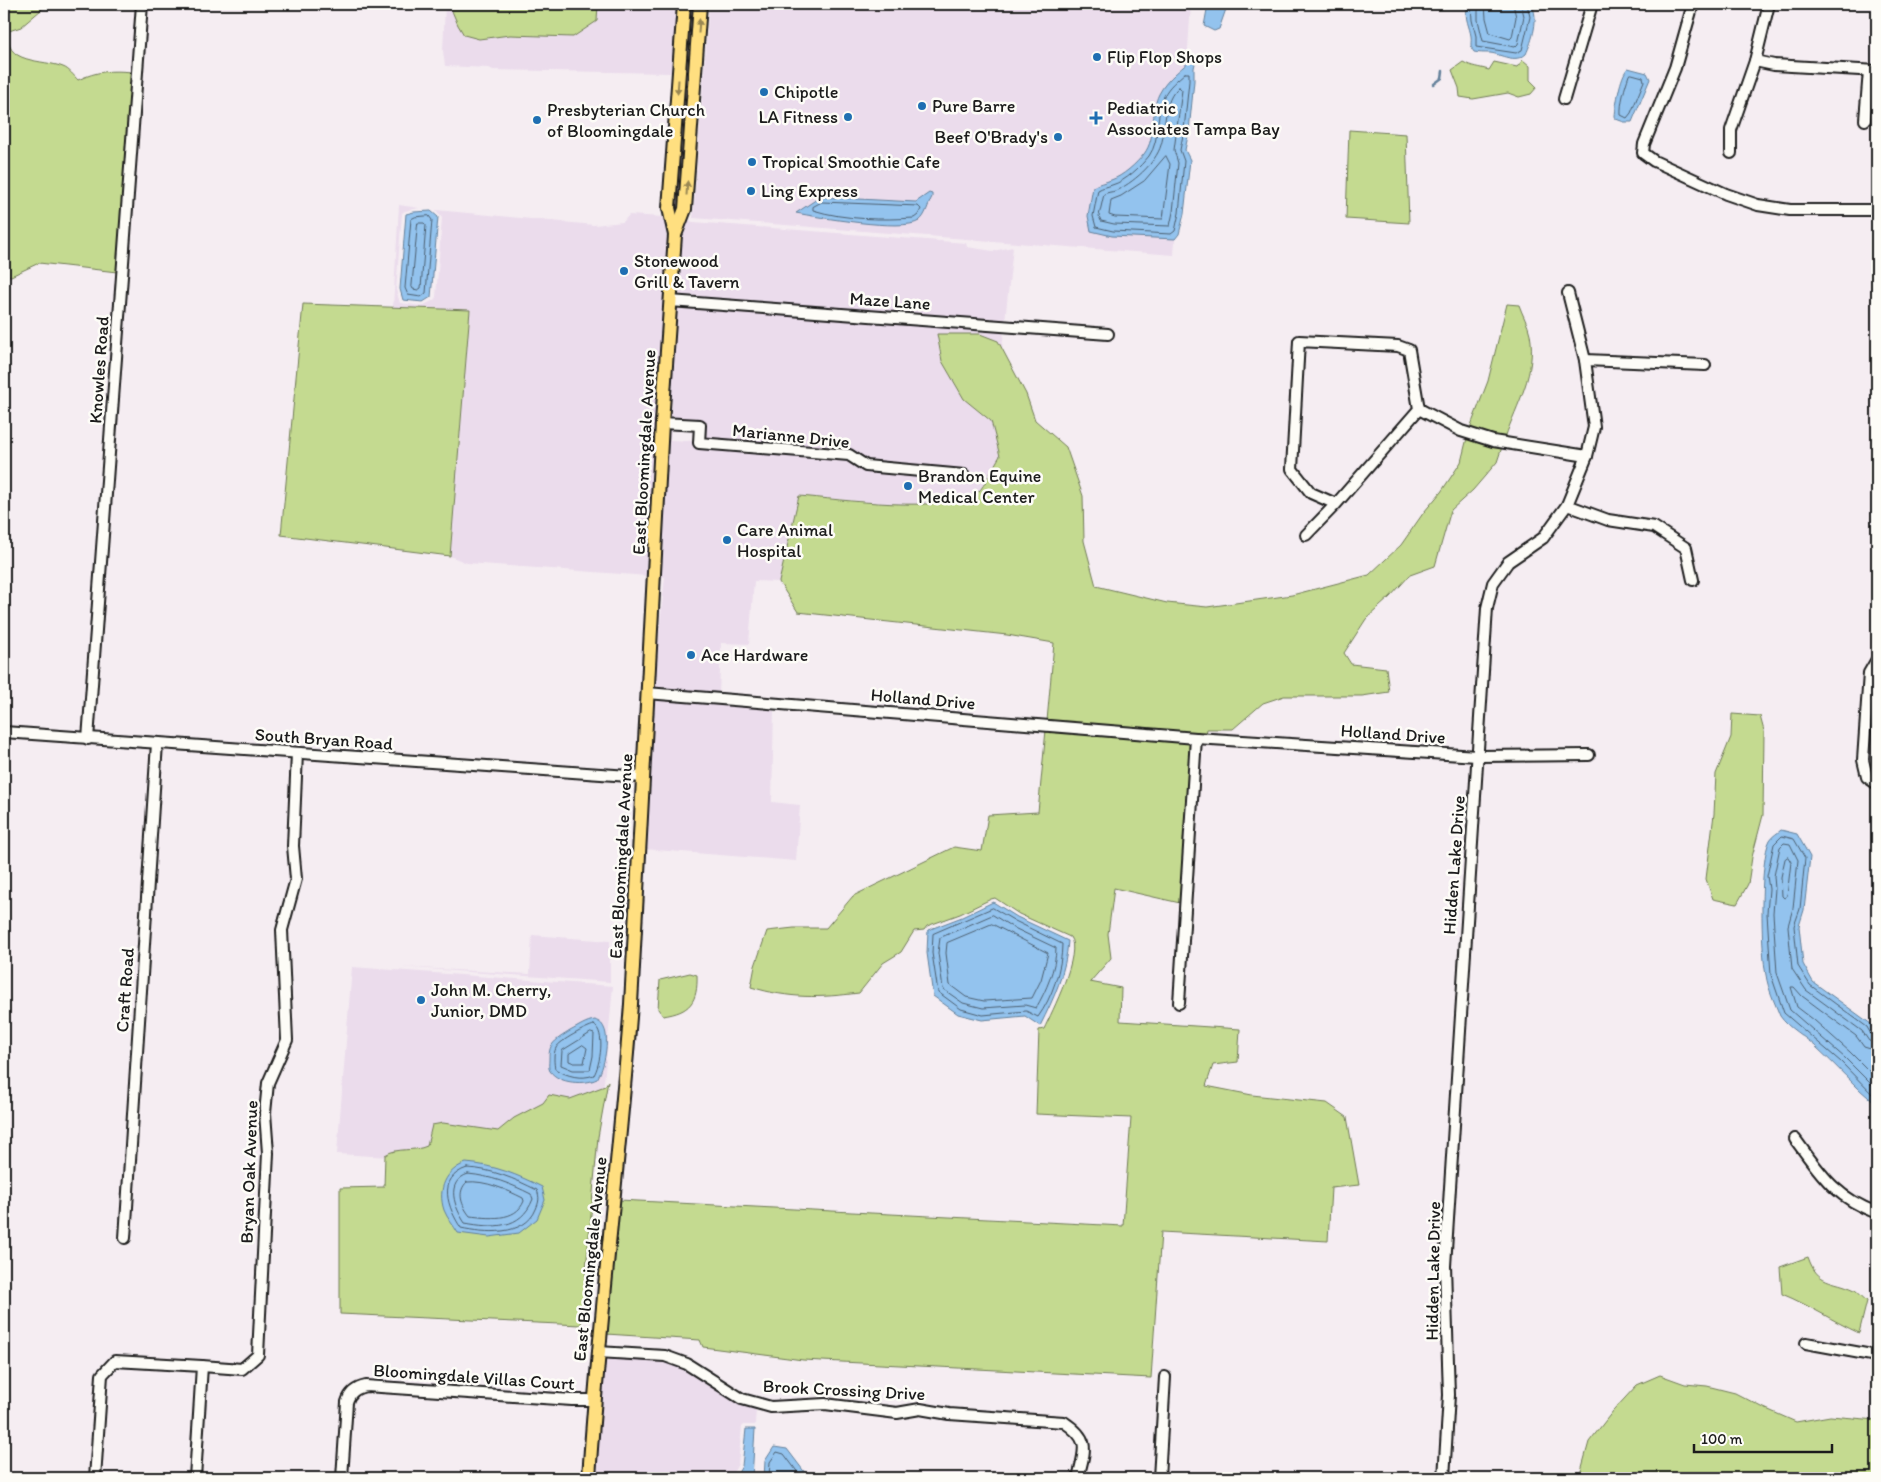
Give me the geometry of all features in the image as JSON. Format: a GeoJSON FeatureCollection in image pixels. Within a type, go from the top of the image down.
{"type":"FeatureCollection","features":[{"type":"Feature","properties":{"kind":"main road","name":"East Bloomingdale Avenue"},"geometry":{"type":"LineString","coordinates":[[675,235],[669,208],[684,4]]}},
{"type":"Feature","properties":{"kind":"main road","name":"East Bloomingdale Avenue"},"geometry":{"type":"LineString","coordinates":[[589,1478],[598,1352],[625,1088],[631,1004],[642,777],[670,301],[675,235],[685,209],[700,4]]}},
{"type":"Feature","properties":{"kind":"street","name":"Knowles Road"},"geometry":{"type":"LineString","coordinates":[[88,739],[142,4]]}},
{"type":"Feature","properties":{"kind":"street"},"geometry":{"type":"LineString","coordinates":[[1564,99],[1592,4]]}},
{"type":"Feature","properties":{"kind":"street"},"geometry":{"type":"LineString","coordinates":[[1692,4],[1675,68],[1644,144],[1643,153],[1654,161],[1726,194],[1758,205],[1790,210],[1877,210]]}},
{"type":"Feature","properties":{"kind":"street"},"geometry":{"type":"LineString","coordinates":[[1731,153],[1731,130],[1756,61],[1769,4]]}},
{"type":"Feature","properties":{"kind":"street"},"geometry":{"type":"LineString","coordinates":[[1756,61],[1774,65],[1873,71],[1865,120]]}},
{"type":"Feature","properties":{"kind":"street","name":"Hidden Lake Drive"},"geometry":{"type":"LineString","coordinates":[[1444,1478],[1450,1395],[1445,1266],[1487,608],[1493,583],[1508,562],[1544,538],[1567,505],[1587,456],[1594,427],[1585,360],[1568,293]]}},
{"type":"Feature","properties":{"kind":"street","name":"Maze Lane"},"geometry":{"type":"LineString","coordinates":[[670,301],[1108,334]]}},
{"type":"Feature","properties":{"kind":"street"},"geometry":{"type":"LineString","coordinates":[[1336,504],[1311,493],[1292,469],[1299,341],[1398,346],[1409,350],[1419,408]]}},
{"type":"Feature","properties":{"kind":"street"},"geometry":{"type":"LineString","coordinates":[[1585,360],[1705,365]]}},
{"type":"Feature","properties":{"kind":"street"},"geometry":{"type":"LineString","coordinates":[[1419,408],[1461,431],[1493,441],[1587,456]]}},
{"type":"Feature","properties":{"kind":"street"},"geometry":{"type":"LineString","coordinates":[[1306,535],[1336,504],[1419,408]]}},
{"type":"Feature","properties":{"kind":"street","name":"Marianne Drive"},"geometry":{"type":"LineString","coordinates":[[662,423],[700,425],[699,443],[850,455],[866,466],[964,475]]}},
{"type":"Feature","properties":{"kind":"street"},"geometry":{"type":"LineString","coordinates":[[1567,505],[1608,520],[1654,527],[1686,548],[1693,580]]}},
{"type":"Feature","properties":{"kind":"street"},"geometry":{"type":"LineString","coordinates":[[1876,661],[1869,673],[1863,760],[1867,777],[1877,784]]}},
{"type":"Feature","properties":{"kind":"street","name":"Holland Drive"},"geometry":{"type":"LineString","coordinates":[[647,694],[1196,738],[1477,756],[1589,755]]}},
{"type":"Feature","properties":{"kind":"street","name":"South Bryan Road"},"geometry":{"type":"LineString","coordinates":[[4,732],[642,777]]}},
{"type":"Feature","properties":{"kind":"street"},"geometry":{"type":"LineString","coordinates":[[1179,1003],[1196,738]]}},
{"type":"Feature","properties":{"kind":"street","name":"Craft Road"},"geometry":{"type":"LineString","coordinates":[[125,1238],[157,743]]}},
{"type":"Feature","properties":{"kind":"street","name":"Bryan Oak Avenue"},"geometry":{"type":"LineString","coordinates":[[95,1478],[102,1375],[115,1361],[242,1369],[258,1354],[268,1152],[265,1113],[268,1083],[287,1040],[282,930],[296,879],[293,846],[297,753]]}},
{"type":"Feature","properties":{"kind":"street"},"geometry":{"type":"LineString","coordinates":[[1795,1139],[1829,1185],[1858,1206],[1877,1213]]}},
{"type":"Feature","properties":{"kind":"street"},"geometry":{"type":"LineString","coordinates":[[1806,1343],[1877,1356]]}},
{"type":"Feature","properties":{"kind":"street","name":"Brook Crossing Drive"},"geometry":{"type":"LineString","coordinates":[[598,1352],[665,1356],[687,1364],[742,1399],[771,1407],[825,1404],[897,1413],[920,1409],[949,1414],[1064,1422],[1077,1431],[1085,1446],[1078,1478]]}},
{"type":"Feature","properties":{"kind":"street"},"geometry":{"type":"LineString","coordinates":[[195,1478],[202,1366]]}},
{"type":"Feature","properties":{"kind":"street"},"geometry":{"type":"LineString","coordinates":[[1159,1478],[1165,1377]]}},
{"type":"Feature","properties":{"kind":"street","name":"Bloomingdale Villas Court"},"geometry":{"type":"LineString","coordinates":[[342,1478],[347,1402],[349,1396],[359,1387],[594,1400]]}},
{"type":"Feature","properties":{"kind":"shaded area"},"geometry":{"type":"Polygon","coordinates":[[[445,4],[449,4],[458,25],[479,39],[510,35],[573,37],[597,21],[598,4],[679,4],[670,235],[649,576],[467,563],[450,556],[470,310],[393,308],[399,205],[419,208],[402,213],[396,290],[400,303],[422,306],[436,297],[442,218],[436,210],[594,225],[623,222],[629,215],[663,217],[672,73],[493,70],[489,68],[445,66],[443,51],[445,4]]]}},
{"type":"Feature","properties":{"kind":"shaded area"},"geometry":{"type":"Polygon","coordinates":[[[689,4],[695,4],[680,208],[676,217],[675,208],[689,4]]]}},
{"type":"Feature","properties":{"kind":"shaded area"},"geometry":{"type":"Polygon","coordinates":[[[709,4],[1191,4],[1174,255],[693,218],[709,4]]]}},
{"type":"Feature","properties":{"kind":"shaded area"},"geometry":{"type":"Polygon","coordinates":[[[689,214],[689,220],[693,222],[966,243],[967,247],[993,251],[1013,247],[1002,349],[998,341],[980,334],[937,334],[942,361],[963,396],[992,423],[1000,456],[979,492],[952,503],[903,505],[799,496],[779,582],[754,581],[749,644],[721,643],[719,695],[653,689],[665,577],[660,577],[667,428],[671,428],[670,440],[694,441],[699,448],[847,460],[865,471],[969,481],[970,472],[868,461],[850,450],[705,439],[705,426],[700,421],[671,419],[675,306],[713,309],[676,297],[681,235],[689,214]]]}},
{"type":"Feature","properties":{"kind":"shaded area"},"geometry":{"type":"Polygon","coordinates":[[[652,699],[774,708],[772,802],[800,805],[796,861],[644,849],[652,699]]]}},
{"type":"Feature","properties":{"kind":"shaded area"},"geometry":{"type":"Polygon","coordinates":[[[532,935],[610,941],[610,982],[399,967],[530,974],[532,935]]]}},
{"type":"Feature","properties":{"kind":"shaded area"},"geometry":{"type":"Polygon","coordinates":[[[352,967],[613,986],[596,1169],[337,1154],[352,967]]]}},
{"type":"Feature","properties":{"kind":"shaded area"},"geometry":{"type":"Polygon","coordinates":[[[603,1357],[664,1361],[685,1368],[756,1408],[755,1425],[744,1425],[742,1427],[738,1464],[733,1473],[733,1478],[595,1478],[603,1357]]]}},
{"type":"Feature","properties":{"kind":"green space"},"geometry":{"type":"Polygon","coordinates":[[[4,4],[48,4],[21,27],[9,31],[9,42],[12,50],[18,55],[26,59],[63,67],[78,80],[104,72],[132,72],[117,272],[39,263],[11,276],[4,275],[4,4]]]}},
{"type":"Feature","properties":{"kind":"green space"},"geometry":{"type":"Polygon","coordinates":[[[449,4],[598,4],[597,21],[573,37],[510,35],[479,39],[464,35],[449,4]]]}},
{"type":"Feature","properties":{"kind":"green space"},"geometry":{"type":"Polygon","coordinates":[[[1523,60],[1530,66],[1530,80],[1537,87],[1531,94],[1519,97],[1508,93],[1473,99],[1460,97],[1459,88],[1452,70],[1463,62],[1489,70],[1494,62],[1517,67],[1523,60]]]}},
{"type":"Feature","properties":{"kind":"green space"},"geometry":{"type":"Polygon","coordinates":[[[1349,130],[1406,134],[1409,223],[1346,219],[1349,130]]]}},
{"type":"Feature","properties":{"kind":"green space"},"geometry":{"type":"Polygon","coordinates":[[[303,304],[470,310],[450,556],[281,535],[303,304]]]}},
{"type":"Feature","properties":{"kind":"green space"},"geometry":{"type":"Polygon","coordinates":[[[1507,304],[1519,305],[1530,334],[1531,362],[1525,388],[1505,438],[1494,437],[1470,428],[1488,381],[1507,304]]]}},
{"type":"Feature","properties":{"kind":"green space"},"geometry":{"type":"Polygon","coordinates":[[[937,334],[980,334],[998,341],[1026,394],[1035,420],[1066,447],[1083,496],[1084,541],[1096,586],[1167,603],[1207,607],[1292,595],[1369,575],[1401,545],[1424,512],[1441,492],[1461,462],[1467,438],[1491,446],[1502,447],[1497,462],[1473,490],[1451,510],[1435,566],[1410,575],[1366,619],[1344,653],[1351,664],[1386,668],[1389,692],[1362,696],[1284,696],[1263,703],[1233,729],[1207,729],[1206,734],[1047,721],[1054,643],[1007,635],[798,612],[779,582],[799,496],[892,504],[943,503],[964,499],[980,490],[1000,456],[991,421],[964,399],[942,361],[937,334]]]}},
{"type":"Feature","properties":{"kind":"green space"},"geometry":{"type":"Polygon","coordinates":[[[1732,714],[1760,716],[1764,731],[1763,815],[1752,857],[1748,884],[1737,904],[1713,899],[1706,879],[1714,814],[1716,774],[1731,737],[1732,714]]]}},
{"type":"Feature","properties":{"kind":"green space"},"geometry":{"type":"Polygon","coordinates":[[[1046,730],[1190,742],[1180,903],[1114,888],[1108,934],[1111,958],[1090,982],[1121,988],[1120,1021],[1240,1029],[1238,1062],[1213,1065],[1206,1086],[1252,1095],[1327,1103],[1347,1117],[1359,1185],[1331,1188],[1328,1241],[1161,1232],[1151,1378],[803,1360],[703,1347],[700,1340],[606,1334],[619,1200],[1123,1226],[1131,1118],[1036,1114],[1039,1030],[1044,1029],[1059,997],[1069,969],[1073,945],[1070,937],[1019,914],[995,898],[927,926],[924,930],[914,931],[901,952],[883,963],[859,993],[805,996],[779,994],[751,987],[755,966],[767,931],[794,928],[826,928],[853,896],[954,847],[982,851],[988,815],[1038,812],[1046,730]]]}},
{"type":"Feature","properties":{"kind":"green space"},"geometry":{"type":"Polygon","coordinates":[[[690,973],[697,975],[694,999],[680,1012],[663,1016],[658,1009],[660,980],[690,973]]]}},
{"type":"Feature","properties":{"kind":"green space"},"geometry":{"type":"Polygon","coordinates":[[[608,1081],[598,1137],[581,1325],[340,1314],[340,1188],[384,1187],[385,1155],[395,1151],[427,1146],[432,1125],[443,1123],[498,1131],[514,1118],[543,1103],[549,1095],[570,1099],[605,1086],[608,1081]]]}},
{"type":"Feature","properties":{"kind":"green space"},"geometry":{"type":"Polygon","coordinates":[[[1808,1257],[1816,1273],[1821,1277],[1855,1290],[1867,1301],[1859,1333],[1782,1294],[1780,1267],[1808,1257]]]}},
{"type":"Feature","properties":{"kind":"green space"},"geometry":{"type":"Polygon","coordinates":[[[1660,1375],[1685,1384],[1707,1386],[1735,1393],[1796,1422],[1830,1416],[1877,1420],[1877,1478],[1579,1478],[1589,1442],[1613,1411],[1637,1385],[1660,1375]]]}},
{"type":"Feature","properties":{"kind":"water"},"geometry":{"type":"Polygon","coordinates":[[[1208,4],[1232,4],[1226,9],[1219,29],[1214,31],[1204,26],[1208,4]]]}},
{"type":"Feature","properties":{"kind":"water"},"geometry":{"type":"Polygon","coordinates":[[[1465,4],[1473,6],[1475,4],[1531,4],[1534,9],[1535,22],[1533,36],[1526,54],[1522,57],[1513,58],[1474,52],[1471,46],[1465,4]]]}},
{"type":"Feature","properties":{"kind":"water"},"geometry":{"type":"Polygon","coordinates":[[[1197,55],[1194,68],[1189,131],[1185,150],[1190,160],[1184,214],[1179,234],[1175,239],[1112,236],[1091,231],[1088,216],[1093,187],[1120,176],[1144,154],[1151,140],[1156,101],[1162,88],[1197,55]]]}},
{"type":"Feature","properties":{"kind":"water"},"geometry":{"type":"Polygon","coordinates":[[[1628,68],[1647,73],[1650,79],[1632,122],[1624,122],[1616,119],[1615,116],[1617,98],[1628,68]]]}},
{"type":"Feature","properties":{"kind":"water"},"geometry":{"type":"Polygon","coordinates":[[[929,193],[932,194],[932,197],[923,216],[919,221],[910,224],[859,223],[796,213],[820,197],[916,202],[929,193]]]}},
{"type":"Feature","properties":{"kind":"water"},"geometry":{"type":"Polygon","coordinates":[[[431,211],[438,217],[431,297],[423,302],[403,300],[400,289],[406,214],[431,211]]]}},
{"type":"Feature","properties":{"kind":"water"},"geometry":{"type":"Polygon","coordinates":[[[1781,830],[1797,834],[1810,857],[1804,910],[1799,926],[1803,964],[1813,982],[1871,1024],[1877,1036],[1877,1105],[1815,1046],[1783,1020],[1770,991],[1764,963],[1763,947],[1762,906],[1764,866],[1766,850],[1771,839],[1781,830]]]}},
{"type":"Feature","properties":{"kind":"water"},"geometry":{"type":"Polygon","coordinates":[[[993,902],[1017,917],[1068,941],[1065,963],[1058,985],[1040,1026],[1025,1016],[982,1020],[958,1014],[933,996],[927,953],[928,930],[962,917],[993,902]]]}},
{"type":"Feature","properties":{"kind":"water"},"geometry":{"type":"Polygon","coordinates":[[[595,1020],[603,1026],[606,1033],[604,1061],[597,1079],[579,1083],[559,1079],[550,1071],[550,1048],[558,1039],[570,1031],[595,1020]]]}},
{"type":"Feature","properties":{"kind":"water"},"geometry":{"type":"Polygon","coordinates":[[[466,1163],[505,1171],[542,1187],[545,1200],[537,1219],[519,1233],[489,1237],[458,1233],[444,1210],[442,1195],[448,1175],[466,1163]]]}},
{"type":"Feature","properties":{"kind":"water"},"geometry":{"type":"Polygon","coordinates":[[[746,1429],[755,1429],[752,1478],[737,1478],[742,1466],[746,1429]]]}},
{"type":"Feature","properties":{"kind":"water"},"geometry":{"type":"Polygon","coordinates":[[[774,1447],[787,1449],[809,1478],[764,1478],[765,1461],[774,1447]]]}},
{"type":"Feature","properties":{"kind":"waterway"},"geometry":{"type":"LineString","coordinates":[[1434,84],[1442,78],[1443,71]]}},
{"type":"Feature","properties":{"kind":"place","name":"Flip Flop Shops"},"geometry":{"type":"Point","coordinates":[1097,57]}},
{"type":"Feature","properties":{"kind":"place","name":"Chipotle"},"geometry":{"type":"Point","coordinates":[764,92]}},
{"type":"Feature","properties":{"kind":"place","name":"Pure Barre"},"geometry":{"type":"Point","coordinates":[922,106]}},
{"type":"Feature","properties":{"kind":"place","name":"LA Fitness"},"geometry":{"type":"Point","coordinates":[848,117]}},
{"type":"Feature","properties":{"kind":"place","name":"Pediatric Associates Tampa Bay"},"geometry":{"type":"Point","coordinates":[1096,118]}},
{"type":"Feature","properties":{"kind":"place","name":"Presbyterian Church of Bloomingdale"},"geometry":{"type":"Point","coordinates":[537,120]}},
{"type":"Feature","properties":{"kind":"place","name":"Beef O'Brady's"},"geometry":{"type":"Point","coordinates":[1058,137]}},
{"type":"Feature","properties":{"kind":"place","name":"Tropical Smoothie Cafe"},"geometry":{"type":"Point","coordinates":[752,162]}},
{"type":"Feature","properties":{"kind":"place","name":"Ling Express"},"geometry":{"type":"Point","coordinates":[751,191]}},
{"type":"Feature","properties":{"kind":"place","name":"Stonewood Grill & Tavern"},"geometry":{"type":"Point","coordinates":[624,271]}},
{"type":"Feature","properties":{"kind":"place","name":"Brandon Equine Medical Center"},"geometry":{"type":"Point","coordinates":[908,486]}},
{"type":"Feature","properties":{"kind":"place","name":"Care Animal Hospital"},"geometry":{"type":"Point","coordinates":[727,540]}},
{"type":"Feature","properties":{"kind":"place","name":"Ace Hardware"},"geometry":{"type":"Point","coordinates":[691,655]}},
{"type":"Feature","properties":{"kind":"place","name":"John M. Cherry, Junior, DMD"},"geometry":{"type":"Point","coordinates":[421,1000]}}]}
